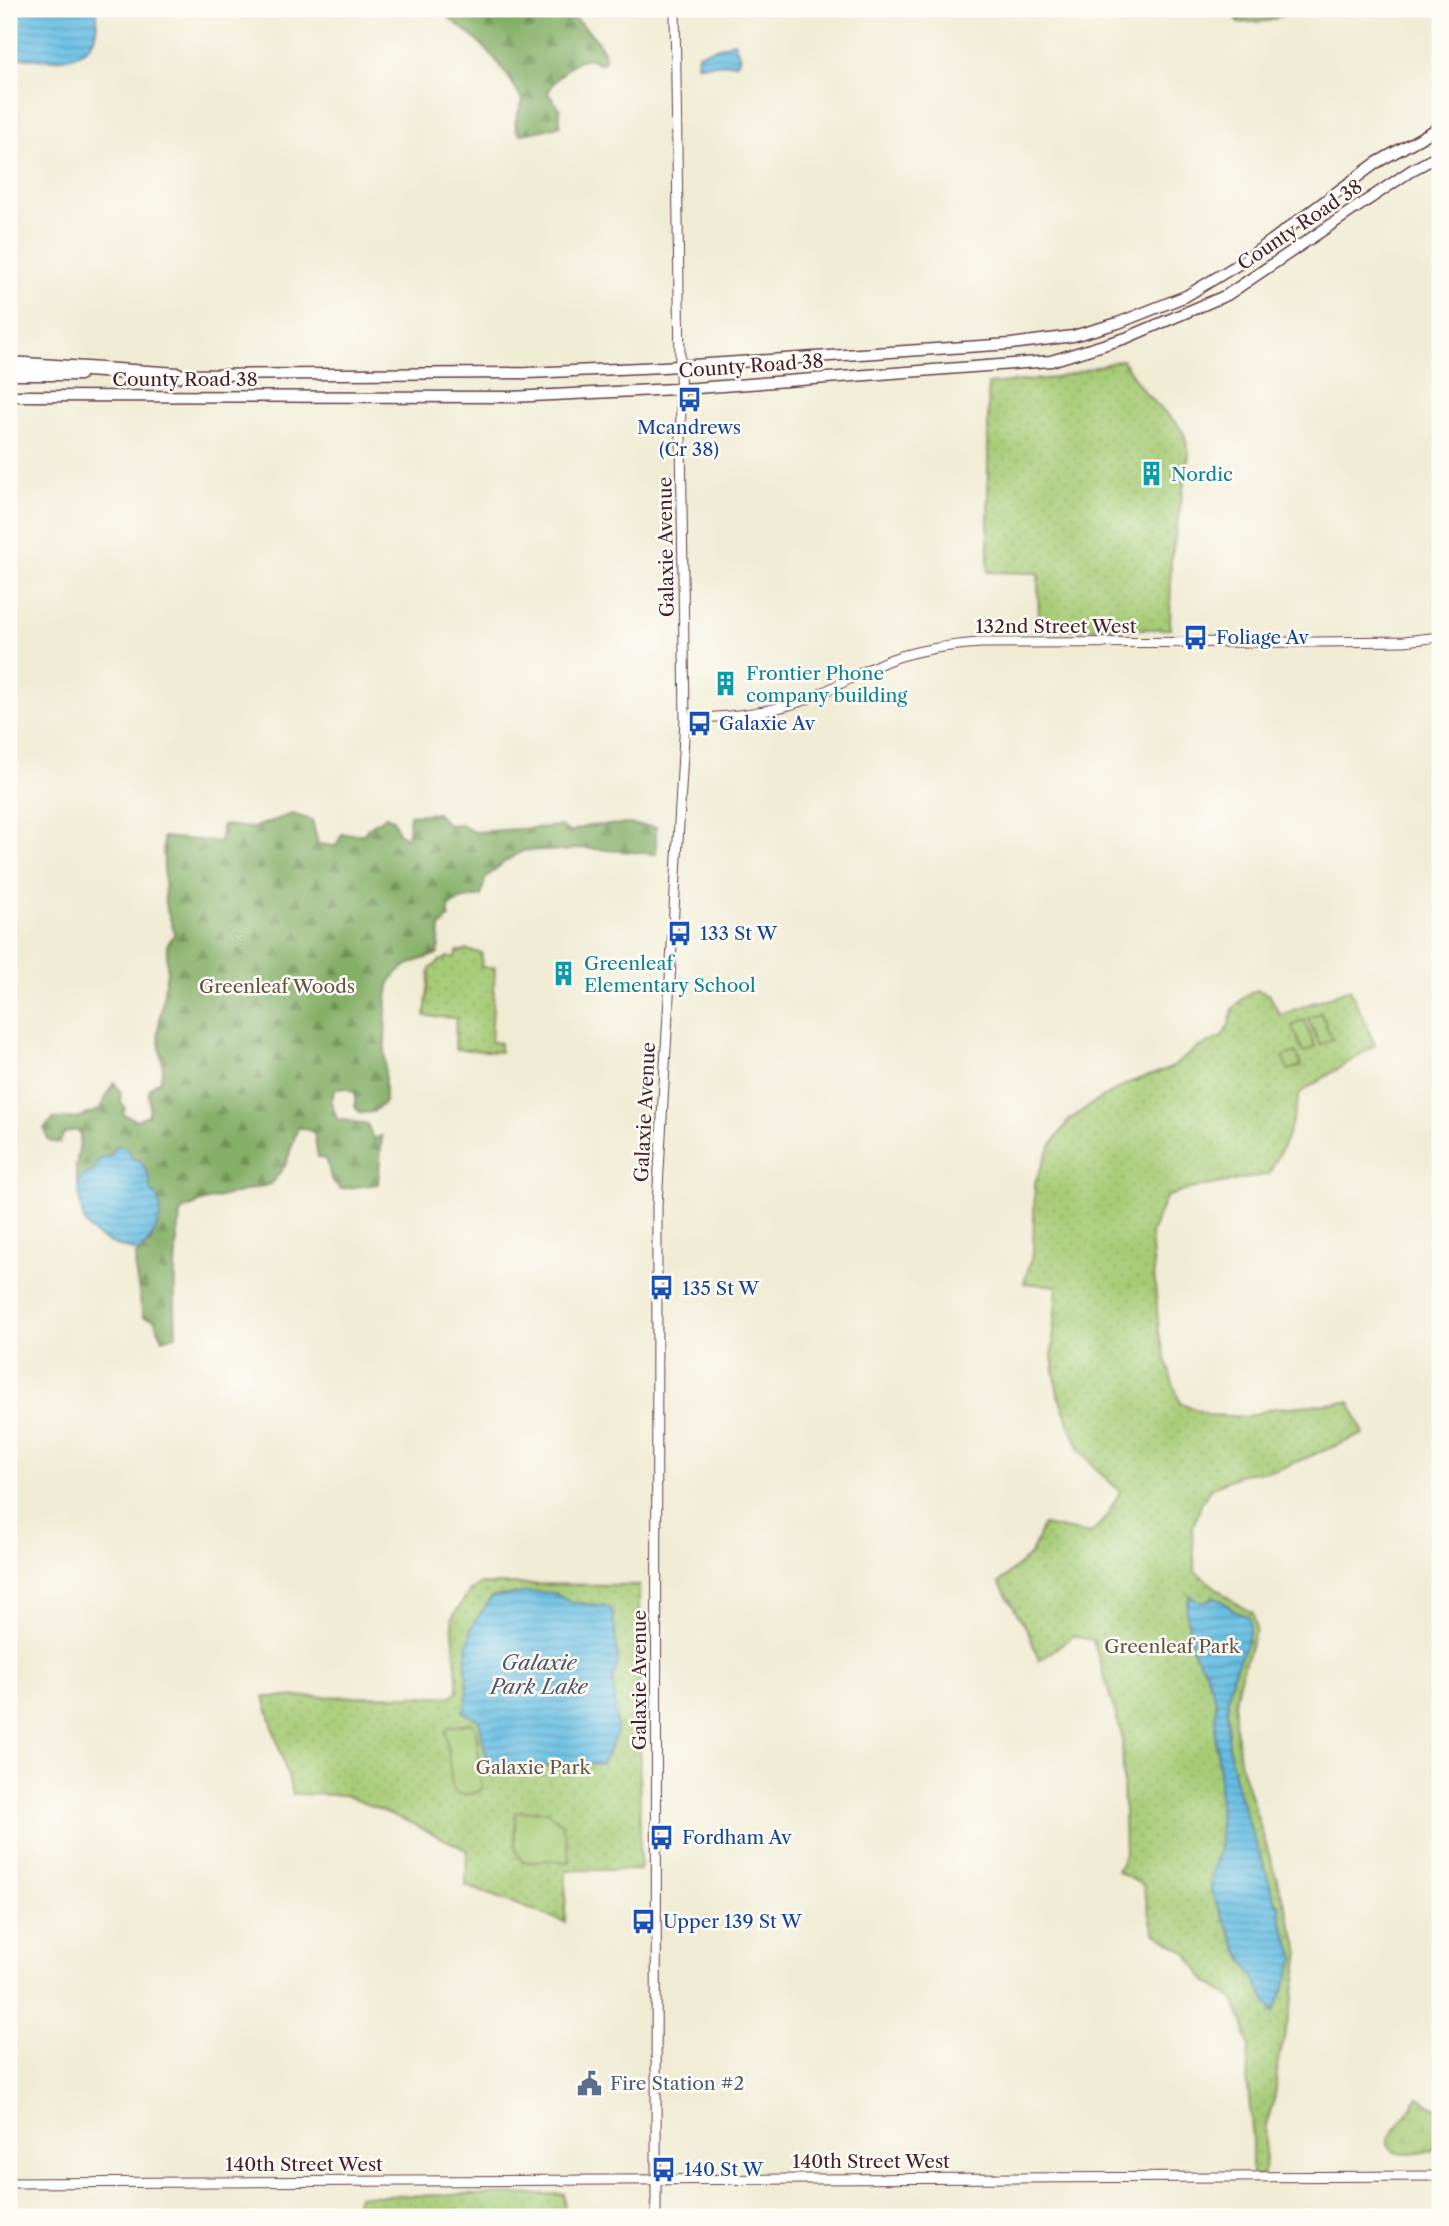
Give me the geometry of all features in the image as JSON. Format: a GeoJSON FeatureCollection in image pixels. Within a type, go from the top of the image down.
{"type":"FeatureCollection","features":[{"type":"Feature","properties":{"kind":"highway"},"geometry":{"type":"LineString","coordinates":[[9,364],[178,375]]}},
{"type":"Feature","properties":{"kind":"main road","name":"County Road 38"},"geometry":{"type":"LineString","coordinates":[[9,375],[527,373],[1011,345],[1073,336],[1118,323],[1202,287],[1244,261],[1376,163],[1440,127]]}},
{"type":"Feature","properties":{"kind":"main road","name":"County Road 38"},"geometry":{"type":"LineString","coordinates":[[9,396],[511,397],[681,388],[1051,361],[1102,347],[1227,295],[1412,170],[1440,155]]}},
{"type":"Feature","properties":{"kind":"street","name":"Galaxie Avenue"},"geometry":{"type":"LineString","coordinates":[[656,2217],[657,1205],[685,719],[675,9]]}},
{"type":"Feature","properties":{"kind":"street","name":"132nd Street West"},"geometry":{"type":"LineString","coordinates":[[685,719],[768,712],[804,701],[895,658],[950,645],[1330,642],[1440,637]]}},
{"type":"Feature","properties":{"kind":"street","name":"140th Street West"},"geometry":{"type":"LineString","coordinates":[[9,2183],[1440,2176]]}},
{"type":"Feature","properties":{"kind":"green space"},"geometry":{"type":"Polygon","coordinates":[[[439,9],[576,9],[574,17],[602,48],[605,61],[600,64],[589,59],[579,60],[554,83],[548,93],[560,109],[560,125],[520,134],[516,122],[523,101],[511,80],[485,48],[439,9]]]}},
{"type":"Feature","properties":{"kind":"green space"},"geometry":{"type":"Polygon","coordinates":[[[1234,9],[1293,9],[1269,21],[1238,23],[1234,9]]]}},
{"type":"Feature","properties":{"kind":"green space"},"geometry":{"type":"Polygon","coordinates":[[[1122,360],[1144,392],[1177,424],[1184,434],[1189,454],[1171,560],[1170,629],[1039,629],[1038,573],[988,572],[988,384],[1055,378],[1122,360]]]}},
{"type":"Feature","properties":{"kind":"green space","name":"Greenleaf Woods"},"geometry":{"type":"Polygon","coordinates":[[[437,813],[448,825],[461,824],[473,832],[560,826],[570,832],[587,826],[626,824],[656,827],[656,854],[582,848],[564,851],[525,850],[504,862],[485,879],[481,896],[460,900],[449,907],[449,917],[440,928],[438,954],[400,970],[388,989],[385,1102],[373,1112],[360,1113],[355,1107],[355,1093],[346,1088],[335,1089],[331,1102],[337,1119],[367,1124],[373,1139],[382,1136],[378,1184],[340,1189],[331,1179],[327,1160],[318,1157],[314,1132],[298,1127],[286,1164],[271,1184],[204,1201],[182,1210],[176,1256],[176,1335],[163,1339],[154,1319],[143,1317],[135,1269],[136,1255],[151,1242],[155,1230],[150,1189],[134,1160],[112,1150],[111,1156],[105,1156],[94,1171],[83,1176],[78,1183],[76,1171],[80,1131],[63,1134],[60,1143],[49,1141],[44,1128],[54,1119],[77,1118],[99,1110],[114,1082],[121,1093],[120,1102],[125,1107],[123,1114],[136,1120],[148,1115],[150,1088],[160,1081],[163,1068],[158,1032],[167,971],[167,945],[175,933],[165,905],[163,837],[220,842],[222,825],[252,828],[292,814],[312,820],[318,844],[336,846],[342,834],[364,834],[368,828],[386,816],[393,819],[398,833],[407,838],[410,815],[437,813]]]}},
{"type":"Feature","properties":{"kind":"green space"},"geometry":{"type":"Polygon","coordinates":[[[458,951],[482,953],[481,967],[495,967],[491,1042],[500,1043],[500,1052],[455,1049],[456,1018],[425,1016],[430,969],[447,957],[454,958],[458,951]]]}},
{"type":"Feature","properties":{"kind":"green space","name":"Greenleaf Park"},"geometry":{"type":"Polygon","coordinates":[[[1350,989],[1375,1045],[1300,1093],[1288,1136],[1269,1174],[1190,1189],[1166,1197],[1151,1234],[1159,1333],[1181,1404],[1210,1415],[1245,1417],[1275,1408],[1350,1402],[1364,1434],[1277,1470],[1242,1474],[1211,1488],[1202,1502],[1192,1530],[1195,1571],[1234,1602],[1253,1613],[1256,1629],[1239,1681],[1235,1725],[1241,1766],[1300,1952],[1293,1999],[1278,2063],[1275,2096],[1266,2125],[1264,2176],[1252,2176],[1252,2128],[1247,2078],[1249,2047],[1244,2024],[1234,2000],[1204,1979],[1188,1954],[1154,1932],[1143,1885],[1117,1871],[1125,1855],[1122,1735],[1093,1640],[1073,1636],[1039,1661],[1029,1633],[999,1583],[1031,1554],[1043,1525],[1090,1534],[1105,1519],[1120,1491],[1080,1450],[1058,1395],[1052,1357],[1057,1286],[1024,1283],[1033,1253],[1035,1182],[1049,1149],[1069,1120],[1101,1098],[1128,1083],[1171,1068],[1197,1048],[1222,1037],[1233,1009],[1245,996],[1257,990],[1269,994],[1280,1015],[1350,989]]]}},
{"type":"Feature","properties":{"kind":"green space"},"geometry":{"type":"Polygon","coordinates":[[[1321,1013],[1332,1039],[1320,1045],[1308,1018],[1321,1013]]]}},
{"type":"Feature","properties":{"kind":"green space"},"geometry":{"type":"Polygon","coordinates":[[[1304,1020],[1315,1047],[1303,1052],[1292,1026],[1304,1020]]]}},
{"type":"Feature","properties":{"kind":"green space"},"geometry":{"type":"Polygon","coordinates":[[[1296,1052],[1301,1066],[1288,1070],[1282,1057],[1296,1052]]]}},
{"type":"Feature","properties":{"kind":"green space","name":"Galaxie Park"},"geometry":{"type":"Polygon","coordinates":[[[479,1584],[639,1585],[640,1870],[566,1870],[565,1922],[466,1886],[467,1850],[409,1822],[345,1795],[293,1794],[264,1697],[451,1696],[458,1691],[452,1618],[469,1592],[479,1584]]]}},
{"type":"Feature","properties":{"kind":"green space"},"geometry":{"type":"Polygon","coordinates":[[[469,1723],[476,1729],[482,1789],[458,1794],[452,1788],[446,1733],[447,1728],[469,1723]]]}},
{"type":"Feature","properties":{"kind":"green space"},"geometry":{"type":"Polygon","coordinates":[[[547,1811],[563,1827],[569,1862],[546,1860],[524,1863],[515,1846],[516,1812],[547,1811]]]}},
{"type":"Feature","properties":{"kind":"green space"},"geometry":{"type":"Polygon","coordinates":[[[1419,2097],[1440,2111],[1440,2144],[1418,2153],[1394,2152],[1388,2146],[1388,2139],[1419,2097]]]}},
{"type":"Feature","properties":{"kind":"green space"},"geometry":{"type":"Polygon","coordinates":[[[564,2194],[565,2217],[356,2217],[358,2196],[564,2194]]]}},
{"type":"Feature","properties":{"kind":"water"},"geometry":{"type":"Polygon","coordinates":[[[9,9],[97,9],[96,31],[83,52],[72,57],[46,60],[9,56],[9,9]]]}},
{"type":"Feature","properties":{"kind":"water"},"geometry":{"type":"Polygon","coordinates":[[[734,42],[740,57],[737,63],[697,65],[698,54],[734,42]]]}},
{"type":"Feature","properties":{"kind":"water"},"geometry":{"type":"Polygon","coordinates":[[[121,1145],[128,1149],[132,1159],[139,1159],[145,1168],[150,1189],[160,1204],[159,1222],[151,1238],[139,1252],[98,1237],[86,1225],[81,1209],[78,1183],[83,1176],[94,1171],[100,1160],[111,1156],[115,1147],[121,1145]]]}},
{"type":"Feature","properties":{"kind":"water","name":"Galaxie Park Lake"},"geometry":{"type":"Polygon","coordinates":[[[529,1592],[553,1593],[571,1602],[607,1606],[613,1612],[618,1661],[613,1681],[617,1732],[602,1764],[502,1770],[487,1763],[480,1723],[463,1712],[467,1699],[466,1660],[471,1628],[492,1597],[529,1592]]]}},
{"type":"Feature","properties":{"kind":"water"},"geometry":{"type":"Polygon","coordinates":[[[1190,1595],[1200,1602],[1212,1599],[1212,1596],[1234,1611],[1249,1617],[1249,1635],[1229,1691],[1228,1739],[1244,1809],[1275,1900],[1280,1906],[1280,1915],[1295,1959],[1274,2014],[1239,1951],[1211,1892],[1211,1879],[1220,1846],[1216,1702],[1204,1667],[1192,1647],[1186,1611],[1190,1595]]]}},
{"type":"Feature","properties":{"kind":"place","name":"Mcandrews (Cr 38)"},"geometry":{"type":"Point","coordinates":[689,399]}},
{"type":"Feature","properties":{"kind":"place","name":"Nordic"},"geometry":{"type":"Point","coordinates":[1151,474]}},
{"type":"Feature","properties":{"kind":"place","name":"Foliage Av"},"geometry":{"type":"Point","coordinates":[1196,637]}},
{"type":"Feature","properties":{"kind":"place","name":"Frontier Phone company building"},"geometry":{"type":"Point","coordinates":[726,684]}},
{"type":"Feature","properties":{"kind":"place","name":"Galaxie Av"},"geometry":{"type":"Point","coordinates":[699,723]}},
{"type":"Feature","properties":{"kind":"place","name":"133 St W"},"geometry":{"type":"Point","coordinates":[680,933]}},
{"type":"Feature","properties":{"kind":"place","name":"Greenleaf Elementary School"},"geometry":{"type":"Point","coordinates":[564,974]}},
{"type":"Feature","properties":{"kind":"place","name":"135 St W"},"geometry":{"type":"Point","coordinates":[662,1288]}},
{"type":"Feature","properties":{"kind":"place","name":"Fordham Av"},"geometry":{"type":"Point","coordinates":[662,1837]}},
{"type":"Feature","properties":{"kind":"place","name":"Upper 139 St W"},"geometry":{"type":"Point","coordinates":[643,1921]}},
{"type":"Feature","properties":{"kind":"place","name":"Fire Station #2"},"geometry":{"type":"Point","coordinates":[590,2083]}},
{"type":"Feature","properties":{"kind":"place","name":"140 St W"},"geometry":{"type":"Point","coordinates":[664,2169]}}]}
